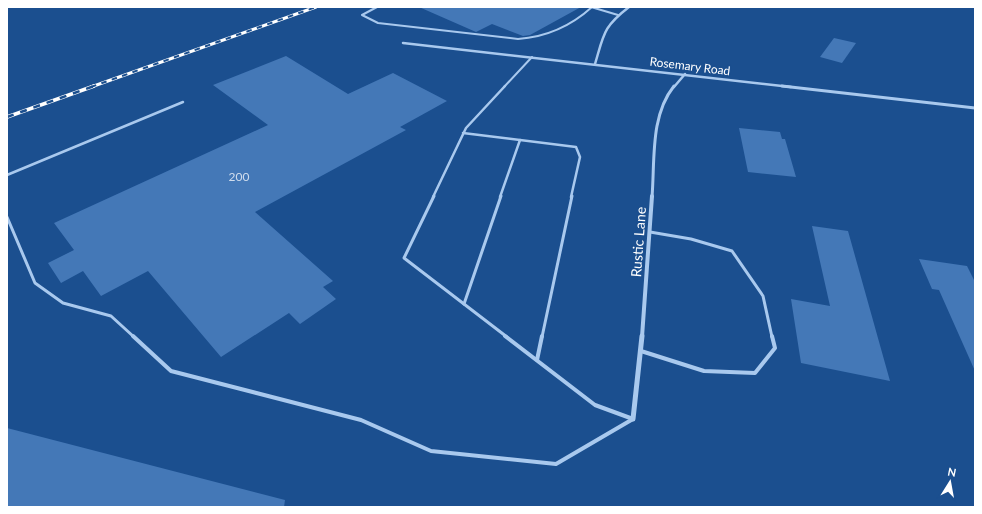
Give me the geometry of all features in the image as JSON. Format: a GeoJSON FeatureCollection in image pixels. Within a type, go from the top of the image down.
{"type":"FeatureCollection","features":[{"type":"Feature","properties":{"kind":"street"},"geometry":{"type":"LineString","coordinates":[[595,64],[605,31],[612,20],[629,7]]}},
{"type":"Feature","properties":{"kind":"street","name":"Rosemary Road"},"geometry":{"type":"LineString","coordinates":[[403,43],[975,108]]}},
{"type":"Feature","properties":{"kind":"street","name":"Rustic Lane"},"geometry":{"type":"LineString","coordinates":[[633,419],[641,351],[658,117],[661,105],[668,92],[685,74]]}},
{"type":"Feature","properties":{"kind":"lane"},"geometry":{"type":"LineString","coordinates":[[377,7],[365,12],[362,15],[378,23],[518,39],[540,36],[575,21],[584,16],[592,7],[618,15]]}},
{"type":"Feature","properties":{"kind":"lane"},"geometry":{"type":"LineString","coordinates":[[532,57],[466,128],[404,258],[595,405],[633,419]]}},
{"type":"Feature","properties":{"kind":"lane"},"geometry":{"type":"LineString","coordinates":[[7,176],[184,102]]}},
{"type":"Feature","properties":{"kind":"lane"},"geometry":{"type":"LineString","coordinates":[[463,133],[576,147],[579,151],[580,157],[537,360]]}},
{"type":"Feature","properties":{"kind":"lane"},"geometry":{"type":"LineString","coordinates":[[464,304],[520,140]]}},
{"type":"Feature","properties":{"kind":"lane"},"geometry":{"type":"LineString","coordinates":[[7,217],[35,283],[63,303],[111,316],[171,370],[361,420],[431,451],[556,464],[633,419]]}},
{"type":"Feature","properties":{"kind":"lane"},"geometry":{"type":"LineString","coordinates":[[641,351],[704,372],[755,373],[775,348],[763,296],[732,251],[691,239],[650,232]]}},
{"type":"Feature","properties":{"kind":"building"},"geometry":{"type":"Polygon","coordinates":[[[419,7],[581,7],[530,35],[523,36],[492,24],[476,32],[419,7]]]}},
{"type":"Feature","properties":{"kind":"building"},"geometry":{"type":"Polygon","coordinates":[[[834,38],[856,43],[842,63],[820,57],[834,38]]]}},
{"type":"Feature","properties":{"kind":"building"},"geometry":{"type":"Polygon","coordinates":[[[286,56],[348,94],[393,73],[447,101],[400,127],[406,130],[255,212],[333,281],[323,287],[336,299],[300,324],[289,313],[221,357],[148,271],[101,296],[83,271],[61,283],[48,263],[74,250],[54,223],[268,125],[213,85],[286,56]]]}},
{"type":"Feature","properties":{"kind":"building"},"geometry":{"type":"Polygon","coordinates":[[[739,128],[780,132],[782,139],[785,139],[796,177],[748,172],[739,128]]]}},
{"type":"Feature","properties":{"kind":"building"},"geometry":{"type":"Polygon","coordinates":[[[812,226],[848,231],[890,381],[801,363],[791,299],[830,306],[812,226]]]}},
{"type":"Feature","properties":{"kind":"building"},"geometry":{"type":"Polygon","coordinates":[[[919,259],[967,266],[975,282],[975,371],[939,290],[932,289],[919,259]]]}},
{"type":"Feature","properties":{"kind":"building"},"geometry":{"type":"Polygon","coordinates":[[[7,428],[285,500],[284,507],[7,507],[7,428]]]}},
{"type":"Feature","properties":{"kind":"railway"},"geometry":{"type":"LineString","coordinates":[[91,87],[316,7]]}},
{"type":"Feature","properties":{"kind":"railway"},"geometry":{"type":"LineString","coordinates":[[7,117],[94,86]]}}]}
